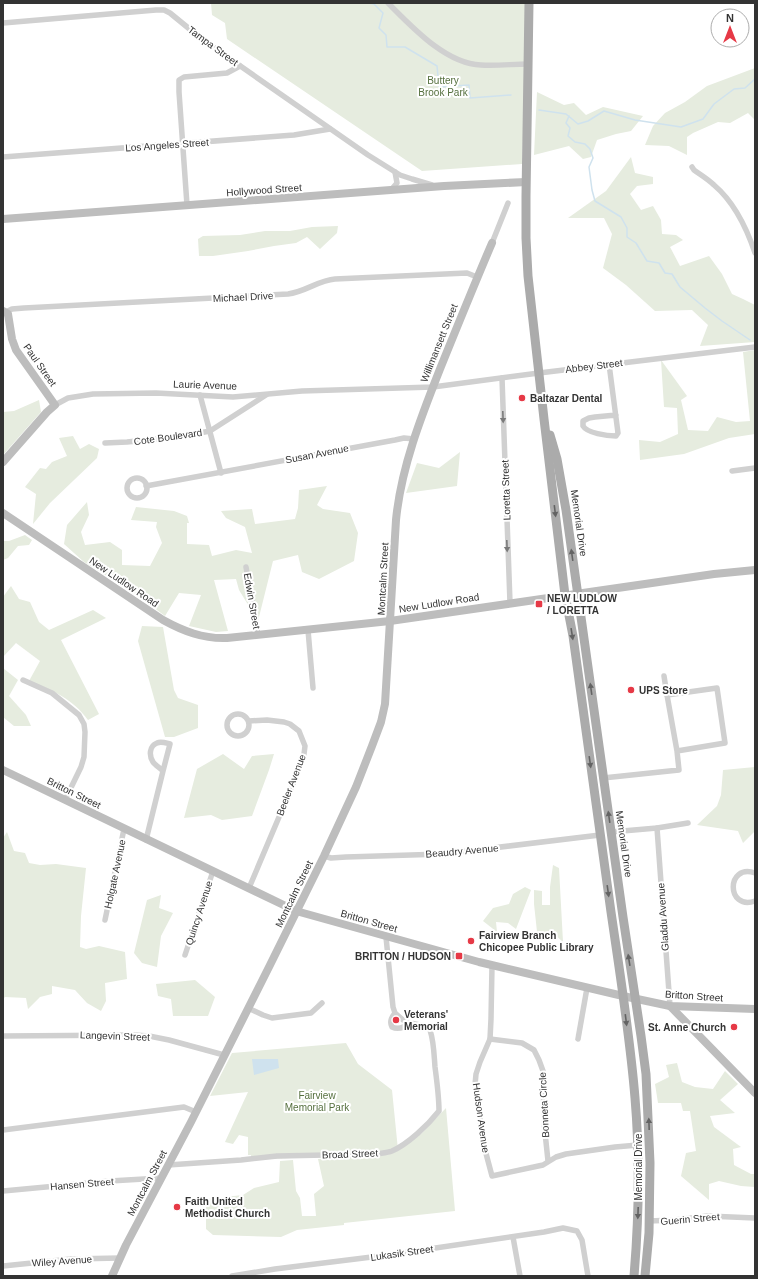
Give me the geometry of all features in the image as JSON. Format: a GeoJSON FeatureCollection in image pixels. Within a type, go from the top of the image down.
{"type":"FeatureCollection","features":[{"type":"Feature","properties":{"kind":"main road"},"geometry":{"type":"LineString","coordinates":[[526,182],[529,3]]}},
{"type":"Feature","properties":{"kind":"main road","name":"Memorial Drive"},"geometry":{"type":"LineString","coordinates":[[526,182],[528,271],[544,419],[566,595],[623,996],[633,1078],[638,1145],[638,1221],[634,1276]]}},
{"type":"Feature","properties":{"kind":"main road","name":"Memorial Drive"},"geometry":{"type":"LineString","coordinates":[[544,419],[552,443],[560,476],[566,510],[603,778],[644,1054],[650,1163],[646,1276]]}},
{"type":"Feature","properties":{"kind":"street"},"geometry":{"type":"LineString","coordinates":[[388,3],[417,32],[434,46],[464,63],[481,66],[528,64]]}},
{"type":"Feature","properties":{"kind":"street","name":"Tampa Street"},"geometry":{"type":"LineString","coordinates":[[3,23],[164,10],[240,66],[357,148],[395,172],[412,180],[444,186]]}},
{"type":"Feature","properties":{"kind":"street"},"geometry":{"type":"LineString","coordinates":[[187,205],[178,82],[181,79],[193,76],[227,73],[240,66]]}},
{"type":"Feature","properties":{"kind":"street","name":"Los Angeles Street"},"geometry":{"type":"LineString","coordinates":[[3,157],[294,135],[330,129]]}},
{"type":"Feature","properties":{"kind":"street"},"geometry":{"type":"LineString","coordinates":[[692,167],[714,185],[727,199],[747,233],[755,253]]}},
{"type":"Feature","properties":{"kind":"street"},"geometry":{"type":"LineString","coordinates":[[391,190],[397,183],[395,172]]}},
{"type":"Feature","properties":{"kind":"street","name":"Hollywood Street"},"geometry":{"type":"LineString","coordinates":[[3,219],[444,186],[526,182]]}},
{"type":"Feature","properties":{"kind":"street","name":"Willimansett Street"},"geometry":{"type":"LineString","coordinates":[[399,493],[414,439],[433,388],[508,203]]}},
{"type":"Feature","properties":{"kind":"street","name":"Michael Drive"},"geometry":{"type":"LineString","coordinates":[[4,312],[12,309],[24,308],[288,294],[299,292],[325,280],[335,279],[466,273],[477,277]]}},
{"type":"Feature","properties":{"kind":"street","name":"Paul Street"},"geometry":{"type":"LineString","coordinates":[[4,312],[8,317],[12,340],[16,350],[55,405]]}},
{"type":"Feature","properties":{"kind":"street","name":"Abbey Street"},"geometry":{"type":"LineString","coordinates":[[433,388],[609,364],[755,347]]}},
{"type":"Feature","properties":{"kind":"street"},"geometry":{"type":"LineString","coordinates":[[609,364],[616,415],[618,433],[616,436],[586,430],[583,426],[584,421],[589,418],[616,415]]}},
{"type":"Feature","properties":{"kind":"street","name":"Loretta Street"},"geometry":{"type":"LineString","coordinates":[[502,378],[510,603]]}},
{"type":"Feature","properties":{"kind":"street","name":"Laurie Avenue"},"geometry":{"type":"LineString","coordinates":[[3,462],[47,412],[55,405],[68,398],[93,394],[156,393],[232,397],[302,391],[433,388]]}},
{"type":"Feature","properties":{"kind":"street","name":"Cote Boulevard"},"geometry":{"type":"LineString","coordinates":[[106,443],[178,437],[210,431],[269,394]]}},
{"type":"Feature","properties":{"kind":"street"},"geometry":{"type":"LineString","coordinates":[[200,395],[220,472]]}},
{"type":"Feature","properties":{"kind":"street","name":"Susan Avenue"},"geometry":{"type":"LineString","coordinates":[[146,486],[400,439],[414,439]]}},
{"type":"Feature","properties":{"kind":"street"},"geometry":{"type":"LineString","coordinates":[[732,471],[755,468]]}},
{"type":"Feature","properties":{"kind":"street","name":"Montcalm Street"},"geometry":{"type":"LineString","coordinates":[[112,1276],[324,856],[356,787],[381,722],[384,704],[399,493]]}},
{"type":"Feature","properties":{"kind":"street","name":"New Ludlow Road"},"geometry":{"type":"LineString","coordinates":[[3,514],[154,614],[179,628],[212,638],[227,638],[390,621],[714,574],[755,570]]}},
{"type":"Feature","properties":{"kind":"street","name":"Edwin Street"},"geometry":{"type":"LineString","coordinates":[[246,567],[258,635]]}},
{"type":"Feature","properties":{"kind":"street"},"geometry":{"type":"LineString","coordinates":[[308,630],[313,688]]}},
{"type":"Feature","properties":{"kind":"street"},"geometry":{"type":"LineString","coordinates":[[603,778],[679,770],[664,676]]}},
{"type":"Feature","properties":{"kind":"street"},"geometry":{"type":"LineString","coordinates":[[23,680],[52,693],[79,715],[84,724],[84,757],[81,767],[65,800]]}},
{"type":"Feature","properties":{"kind":"street"},"geometry":{"type":"LineString","coordinates":[[667,695],[717,688],[725,743],[677,751]]}},
{"type":"Feature","properties":{"kind":"street","name":"Beeler Avenue"},"geometry":{"type":"LineString","coordinates":[[249,721],[249,728],[245,735],[234,736],[228,730],[227,727],[229,720],[234,715],[241,714],[249,721],[267,720],[284,722],[290,724],[300,733],[305,746],[304,754],[293,784],[249,888]]}},
{"type":"Feature","properties":{"kind":"street"},"geometry":{"type":"LineString","coordinates":[[146,840],[170,744],[162,742],[154,745],[151,749],[150,755],[153,762],[163,771]]}},
{"type":"Feature","properties":{"kind":"street","name":"Britton Street"},"geometry":{"type":"LineString","coordinates":[[3,770],[296,911],[492,966],[623,996],[670,1006],[755,1009]]}},
{"type":"Feature","properties":{"kind":"street"},"geometry":{"type":"LineString","coordinates":[[611,832],[657,828],[688,822]]}},
{"type":"Feature","properties":{"kind":"street","name":"Gladdu Avenue"},"geometry":{"type":"LineString","coordinates":[[657,828],[670,1006]]}},
{"type":"Feature","properties":{"kind":"street","name":"Holgate Avenue"},"geometry":{"type":"LineString","coordinates":[[105,920],[124,829]]}},
{"type":"Feature","properties":{"kind":"street","name":"Beaudry Avenue"},"geometry":{"type":"LineString","coordinates":[[324,856],[331,858],[443,854],[600,835]]}},
{"type":"Feature","properties":{"kind":"street","name":"Quincy Avenue"},"geometry":{"type":"LineString","coordinates":[[185,956],[213,871]]}},
{"type":"Feature","properties":{"kind":"street"},"geometry":{"type":"LineString","coordinates":[[755,873],[746,872],[740,874],[734,880],[733,886],[733,892],[739,900],[747,903],[755,901]]}},
{"type":"Feature","properties":{"kind":"street"},"geometry":{"type":"LineString","coordinates":[[386,937],[393,1007],[395,1012],[403,1020],[410,1023]]}},
{"type":"Feature","properties":{"kind":"street","name":"Hudson Avenue"},"geometry":{"type":"LineString","coordinates":[[492,966],[492,1011],[490,1039],[476,1074],[475,1085],[484,1146],[492,1176],[543,1165],[548,1161]]}},
{"type":"Feature","properties":{"kind":"street"},"geometry":{"type":"LineString","coordinates":[[578,1038],[587,988]]}},
{"type":"Feature","properties":{"kind":"street"},"geometry":{"type":"LineString","coordinates":[[248,1008],[266,1016],[276,1017],[311,1013],[322,1003]]}},
{"type":"Feature","properties":{"kind":"street"},"geometry":{"type":"LineString","coordinates":[[670,1006],[755,1093]]}},
{"type":"Feature","properties":{"kind":"street"},"geometry":{"type":"LineString","coordinates":[[395,1012],[390,1020],[392,1027],[401,1028],[410,1023]]}},
{"type":"Feature","properties":{"kind":"street","name":"Broad Street"},"geometry":{"type":"LineString","coordinates":[[168,1165],[277,1156],[376,1154],[391,1151],[402,1145],[422,1129],[439,1111],[435,1060],[430,1030],[425,1026],[410,1023]]}},
{"type":"Feature","properties":{"kind":"street","name":"Langevin Street"},"geometry":{"type":"LineString","coordinates":[[3,1036],[149,1036],[224,1055]]}},
{"type":"Feature","properties":{"kind":"street","name":"Bonneta Circle"},"geometry":{"type":"LineString","coordinates":[[490,1039],[522,1043],[534,1050],[539,1060],[543,1071],[544,1123],[548,1161]]}},
{"type":"Feature","properties":{"kind":"street"},"geometry":{"type":"LineString","coordinates":[[3,1130],[184,1107],[196,1112]]}},
{"type":"Feature","properties":{"kind":"street"},"geometry":{"type":"LineString","coordinates":[[548,1161],[566,1154],[638,1145]]}},
{"type":"Feature","properties":{"kind":"street","name":"Hansen Street"},"geometry":{"type":"LineString","coordinates":[[3,1191],[161,1178]]}},
{"type":"Feature","properties":{"kind":"street","name":"Guerin Street"},"geometry":{"type":"LineString","coordinates":[[649,1221],[708,1216],[755,1218]]}},
{"type":"Feature","properties":{"kind":"street","name":"Lukasik Street"},"geometry":{"type":"LineString","coordinates":[[232,1276],[275,1269],[388,1255],[563,1228],[577,1231],[582,1240],[588,1276]]}},
{"type":"Feature","properties":{"kind":"street"},"geometry":{"type":"LineString","coordinates":[[513,1236],[520,1276]]}},
{"type":"Feature","properties":{"kind":"street","name":"Wiley Avenue"},"geometry":{"type":"LineString","coordinates":[[3,1266],[71,1259],[120,1258]]}},
{"type":"Feature","properties":{"kind":"green space","name":"Buttery Brook Park"},"geometry":{"type":"Polygon","coordinates":[[[211,3],[528,3],[522,164],[422,171],[227,39],[225,23],[212,15],[211,3]]]}},
{"type":"Feature","properties":{"kind":"green space"},"geometry":{"type":"Polygon","coordinates":[[[755,68],[755,120],[748,113],[730,123],[718,122],[693,133],[687,137],[687,155],[669,146],[645,145],[653,126],[665,113],[685,102],[707,86],[755,68]]]}},
{"type":"Feature","properties":{"kind":"green space"},"geometry":{"type":"Polygon","coordinates":[[[537,92],[564,105],[574,103],[586,115],[603,107],[643,116],[631,131],[597,140],[591,157],[583,159],[569,146],[534,155],[537,92]]]}},
{"type":"Feature","properties":{"kind":"green space"},"geometry":{"type":"Polygon","coordinates":[[[631,157],[635,173],[653,177],[653,184],[637,186],[630,194],[641,210],[653,206],[661,220],[662,234],[676,235],[683,240],[670,247],[680,266],[709,256],[722,274],[732,294],[755,305],[755,342],[700,346],[708,325],[692,310],[655,311],[626,285],[603,268],[612,234],[604,218],[568,218],[606,191],[631,157]]]}},
{"type":"Feature","properties":{"kind":"green space"},"geometry":{"type":"Polygon","coordinates":[[[338,226],[337,233],[320,249],[307,237],[296,243],[213,256],[199,256],[198,239],[203,236],[240,235],[265,231],[290,231],[312,227],[338,226]]]}},
{"type":"Feature","properties":{"kind":"green space"},"geometry":{"type":"Polygon","coordinates":[[[755,350],[755,434],[729,438],[684,454],[640,460],[639,440],[660,442],[678,434],[677,408],[664,407],[661,360],[687,396],[681,400],[688,430],[708,431],[717,417],[736,422],[750,421],[743,352],[755,350]]]}},
{"type":"Feature","properties":{"kind":"green space"},"geometry":{"type":"Polygon","coordinates":[[[39,400],[41,412],[3,455],[3,412],[14,411],[39,400]]]}},
{"type":"Feature","properties":{"kind":"green space"},"geometry":{"type":"Polygon","coordinates":[[[73,436],[80,449],[89,444],[99,449],[97,458],[50,503],[33,524],[36,494],[25,487],[40,468],[46,469],[52,462],[67,456],[59,438],[73,436]]]}},
{"type":"Feature","properties":{"kind":"green space"},"geometry":{"type":"Polygon","coordinates":[[[460,452],[457,486],[406,493],[417,463],[439,468],[460,452]]]}},
{"type":"Feature","properties":{"kind":"green space"},"geometry":{"type":"Polygon","coordinates":[[[327,486],[317,505],[323,509],[350,513],[358,533],[354,561],[319,579],[302,572],[298,555],[273,561],[258,621],[239,590],[236,579],[214,580],[228,631],[216,632],[189,626],[201,595],[179,593],[165,616],[133,592],[84,562],[64,544],[67,525],[87,502],[89,515],[81,532],[85,545],[110,542],[122,550],[122,565],[150,566],[162,543],[156,527],[157,522],[131,520],[136,507],[174,511],[187,516],[189,523],[187,523],[187,544],[209,545],[212,556],[236,550],[252,553],[245,527],[226,518],[221,511],[252,509],[255,524],[295,519],[298,508],[299,490],[327,486]]]}},
{"type":"Feature","properties":{"kind":"green space"},"geometry":{"type":"Polygon","coordinates":[[[25,535],[32,540],[29,545],[18,546],[8,558],[3,560],[3,541],[9,541],[25,535]]]}},
{"type":"Feature","properties":{"kind":"green space"},"geometry":{"type":"Polygon","coordinates":[[[11,586],[19,599],[30,602],[39,622],[49,630],[93,610],[106,618],[61,640],[99,714],[88,720],[76,706],[62,696],[29,681],[40,661],[16,643],[3,657],[3,597],[11,586]]]}},
{"type":"Feature","properties":{"kind":"green space"},"geometry":{"type":"Polygon","coordinates":[[[142,626],[163,627],[174,690],[178,698],[198,705],[198,728],[174,737],[165,737],[138,641],[142,626]]]}},
{"type":"Feature","properties":{"kind":"green space"},"geometry":{"type":"Polygon","coordinates":[[[3,668],[18,680],[9,696],[26,715],[31,726],[14,726],[3,717],[3,668]]]}},
{"type":"Feature","properties":{"kind":"green space"},"geometry":{"type":"Polygon","coordinates":[[[223,754],[244,769],[252,756],[274,754],[252,816],[222,820],[211,815],[184,818],[197,769],[223,754]]]}},
{"type":"Feature","properties":{"kind":"green space"},"geometry":{"type":"Polygon","coordinates":[[[755,767],[755,831],[743,843],[738,831],[697,825],[717,806],[721,795],[723,770],[755,767]]]}},
{"type":"Feature","properties":{"kind":"green space"},"geometry":{"type":"Polygon","coordinates":[[[7,832],[14,851],[25,853],[29,863],[40,865],[56,864],[86,868],[81,916],[80,947],[86,949],[99,946],[125,952],[127,979],[105,983],[106,1001],[101,1011],[87,1003],[75,990],[52,986],[52,994],[40,997],[28,1009],[26,998],[5,997],[3,999],[3,838],[7,832]]]}},
{"type":"Feature","properties":{"kind":"green space"},"geometry":{"type":"Polygon","coordinates":[[[553,865],[559,868],[563,942],[553,933],[546,940],[538,941],[534,890],[542,891],[542,905],[550,905],[550,887],[553,865]]]}},
{"type":"Feature","properties":{"kind":"green space"},"geometry":{"type":"Polygon","coordinates":[[[525,887],[531,890],[516,929],[508,923],[496,922],[497,932],[483,921],[493,908],[509,904],[513,894],[525,887]]]}},
{"type":"Feature","properties":{"kind":"green space"},"geometry":{"type":"Polygon","coordinates":[[[161,895],[159,908],[173,913],[161,936],[157,967],[142,963],[134,953],[147,900],[161,895]]]}},
{"type":"Feature","properties":{"kind":"green space"},"geometry":{"type":"Polygon","coordinates":[[[195,980],[215,997],[208,1016],[173,1016],[171,999],[158,996],[156,984],[195,980]]]}},
{"type":"Feature","properties":{"kind":"green space","name":"Fairview Memorial Park"},"geometry":{"type":"Polygon","coordinates":[[[346,1043],[358,1064],[392,1090],[398,1150],[422,1133],[446,1108],[455,1211],[344,1223],[344,1225],[297,1230],[281,1237],[213,1235],[206,1229],[206,1199],[243,1195],[254,1188],[279,1182],[280,1161],[293,1160],[296,1191],[300,1198],[302,1216],[316,1216],[314,1194],[324,1186],[318,1159],[334,1158],[334,1156],[251,1160],[251,1155],[248,1155],[248,1137],[239,1135],[233,1144],[225,1142],[248,1092],[210,1096],[232,1053],[346,1043]]]}},
{"type":"Feature","properties":{"kind":"green space"},"geometry":{"type":"Polygon","coordinates":[[[677,1063],[682,1082],[695,1087],[713,1089],[725,1071],[738,1084],[720,1100],[735,1113],[710,1116],[714,1127],[741,1147],[733,1149],[734,1165],[751,1174],[755,1174],[755,1187],[741,1186],[719,1181],[709,1184],[709,1200],[681,1176],[686,1153],[696,1151],[690,1111],[683,1111],[681,1103],[658,1103],[655,1084],[669,1077],[666,1065],[677,1063]]]}},
{"type":"Feature","properties":{"kind":"water"},"geometry":{"type":"Polygon","coordinates":[[[252,1059],[278,1059],[279,1068],[254,1075],[252,1059]]]}},
{"type":"Feature","properties":{"kind":"waterway"},"geometry":{"type":"LineString","coordinates":[[368,3],[374,4],[383,13],[379,28],[386,35],[387,47],[405,47],[437,66],[439,87],[469,85],[470,98],[511,95]]}},
{"type":"Feature","properties":{"kind":"waterway"},"geometry":{"type":"LineString","coordinates":[[539,110],[566,114],[578,124],[588,121],[604,111],[635,120],[681,127],[703,119],[714,104],[734,89],[745,88],[755,79]]}},
{"type":"Feature","properties":{"kind":"waterway"},"geometry":{"type":"LineString","coordinates":[[569,116],[566,123],[570,128],[568,136],[575,142],[585,144],[590,149],[593,158],[589,167],[595,201],[621,217],[627,228],[627,237],[636,243],[647,261],[659,263],[665,273],[672,274],[680,287],[722,321],[750,340]]}},
{"type":"Feature","properties":{"kind":"place","name":"Baltazar Dental"},"geometry":{"type":"Point","coordinates":[522,398]}},
{"type":"Feature","properties":{"kind":"place","name":"NEW LUDLOW / LORETTA"},"geometry":{"type":"Point","coordinates":[539,604]}},
{"type":"Feature","properties":{"kind":"place","name":"UPS Store"},"geometry":{"type":"Point","coordinates":[631,690]}},
{"type":"Feature","properties":{"kind":"place","name":"Fairview Branch Chicopee Public Library"},"geometry":{"type":"Point","coordinates":[471,941]}},
{"type":"Feature","properties":{"kind":"place","name":"BRITTON / HUDSON"},"geometry":{"type":"Point","coordinates":[459,956]}},
{"type":"Feature","properties":{"kind":"place","name":"Veterans' Memorial"},"geometry":{"type":"Point","coordinates":[396,1020]}},
{"type":"Feature","properties":{"kind":"place","name":"St. Anne Church"},"geometry":{"type":"Point","coordinates":[734,1027]}},
{"type":"Feature","properties":{"kind":"place","name":"Faith United Methodist Church"},"geometry":{"type":"Point","coordinates":[177,1207]}}]}
